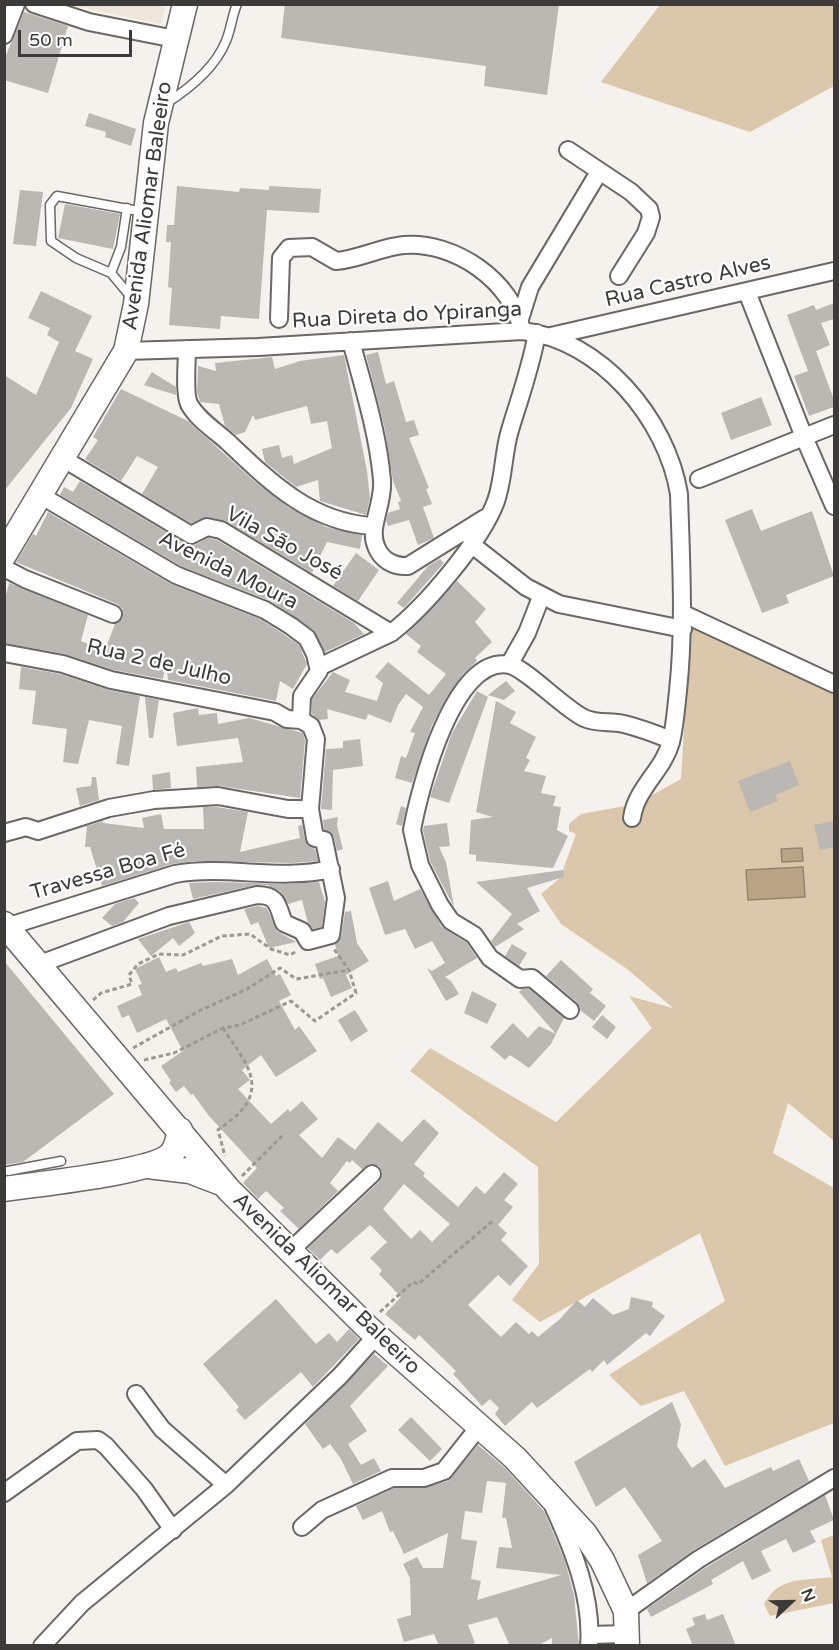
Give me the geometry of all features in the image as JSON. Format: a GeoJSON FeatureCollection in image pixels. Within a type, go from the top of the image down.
{"type":"FeatureCollection","features":[{"type":"Feature","properties":{"kind":"main road","name":"Avenida Aliomar Baleeiro"},"geometry":{"type":"LineString","coordinates":[[4,555],[126,351],[136,304],[136,210],[185,4]]}},
{"type":"Feature","properties":{"kind":"main road","name":"Avenida Aliomar Baleeiro"},"geometry":{"type":"LineString","coordinates":[[5,926],[226,1187],[372,1331],[478,1428],[515,1458],[546,1490],[585,1534],[602,1560],[630,1622]]}},
{"type":"Feature","properties":{"kind":"main road"},"geometry":{"type":"LineString","coordinates":[[6,1180],[40,1183],[147,1166],[170,1156],[178,1141],[180,1130]]}},
{"type":"Feature","properties":{"kind":"main road"},"geometry":{"type":"LineString","coordinates":[[147,1166],[197,1173],[226,1187]]}},
{"type":"Feature","properties":{"kind":"street"},"geometry":{"type":"LineString","coordinates":[[4,35],[16,4]]}},
{"type":"Feature","properties":{"kind":"street"},"geometry":{"type":"LineString","coordinates":[[34,4],[89,22],[175,39]]}},
{"type":"Feature","properties":{"kind":"street"},"geometry":{"type":"LineString","coordinates":[[568,150],[645,203],[651,217],[646,233],[619,276]]}},
{"type":"Feature","properties":{"kind":"street"},"geometry":{"type":"LineString","coordinates":[[37,965],[169,916],[257,896],[268,895],[273,898],[284,923],[302,931],[308,941],[331,935],[336,897],[324,840],[315,837],[310,809],[316,739],[311,726],[302,720],[302,696],[317,675],[319,667],[391,633],[411,617],[471,544],[489,516],[501,484],[509,431],[526,385],[532,330],[530,287],[599,172]]}},
{"type":"Feature","properties":{"kind":"street"},"geometry":{"type":"LineString","coordinates":[[279,319],[281,258],[289,248],[312,247],[336,261],[381,249],[414,245],[443,249],[480,270],[508,298],[532,330],[598,363],[619,381],[644,410],[668,451],[679,494],[683,622],[671,740],[663,763],[639,793],[632,818]]}},
{"type":"Feature","properties":{"kind":"street","name":"Rua Castro Alves"},"geometry":{"type":"LineString","coordinates":[[532,330],[747,292],[834,271]]}},
{"type":"Feature","properties":{"kind":"street"},"geometry":{"type":"LineString","coordinates":[[747,292],[804,437],[834,506]]}},
{"type":"Feature","properties":{"kind":"street","name":"Rua Direta do Ypiranga"},"geometry":{"type":"LineString","coordinates":[[126,351],[532,330]]}},
{"type":"Feature","properties":{"kind":"street"},"geometry":{"type":"LineString","coordinates":[[351,340],[382,478],[380,510],[372,526],[376,548],[381,557],[395,565],[408,566],[489,516]]}},
{"type":"Feature","properties":{"kind":"street"},"geometry":{"type":"LineString","coordinates":[[187,349],[187,398],[201,418],[263,476],[299,503],[330,519],[372,526]]}},
{"type":"Feature","properties":{"kind":"street"},"geometry":{"type":"LineString","coordinates":[[699,479],[834,425]]}},
{"type":"Feature","properties":{"kind":"street","name":"Vila São José"},"geometry":{"type":"LineString","coordinates":[[62,458],[191,535],[207,528],[221,530],[391,633]]}},
{"type":"Feature","properties":{"kind":"street","name":"Avenida Moura"},"geometry":{"type":"LineString","coordinates":[[40,495],[176,575],[265,610],[291,626],[307,639],[319,667]]}},
{"type":"Feature","properties":{"kind":"street"},"geometry":{"type":"LineString","coordinates":[[471,544],[541,597],[587,610],[683,622],[834,684]]}},
{"type":"Feature","properties":{"kind":"street"},"geometry":{"type":"LineString","coordinates":[[4,568],[25,579],[113,614]]}},
{"type":"Feature","properties":{"kind":"street"},"geometry":{"type":"LineString","coordinates":[[509,665],[527,633],[541,597]]}},
{"type":"Feature","properties":{"kind":"street","name":"Rua 2 de Julho"},"geometry":{"type":"LineString","coordinates":[[4,652],[63,664],[111,680],[275,712],[287,719],[302,720]]}},
{"type":"Feature","properties":{"kind":"street"},"geometry":{"type":"LineString","coordinates":[[570,1010],[532,978],[520,979],[490,958],[474,935],[451,921],[428,886],[414,843],[416,808],[435,743],[468,685],[483,672],[500,665],[509,665],[519,669],[545,691],[584,718],[603,723],[621,723],[671,740]]}},
{"type":"Feature","properties":{"kind":"street"},"geometry":{"type":"LineString","coordinates":[[4,833],[26,827],[38,831],[110,808],[154,800],[218,796],[288,809],[310,809]]}},
{"type":"Feature","properties":{"kind":"street","name":"Travessa Boa Fé"},"geometry":{"type":"LineString","coordinates":[[5,926],[175,874],[221,870],[287,876],[331,869]]}},
{"type":"Feature","properties":{"kind":"street"},"geometry":{"type":"LineString","coordinates":[[291,1250],[372,1174]]}},
{"type":"Feature","properties":{"kind":"street"},"geometry":{"type":"LineString","coordinates":[[42,1646],[82,1603],[226,1485],[340,1376],[372,1331]]}},
{"type":"Feature","properties":{"kind":"street"},"geometry":{"type":"LineString","coordinates":[[136,1395],[162,1429],[226,1485]]}},
{"type":"Feature","properties":{"kind":"street"},"geometry":{"type":"LineString","coordinates":[[302,1527],[322,1510],[392,1478],[424,1478],[444,1472],[478,1428]]}},
{"type":"Feature","properties":{"kind":"street"},"geometry":{"type":"LineString","coordinates":[[4,1493],[77,1441],[98,1440],[144,1489],[173,1530]]}},
{"type":"Feature","properties":{"kind":"street"},"geometry":{"type":"LineString","coordinates":[[546,1490],[574,1553],[589,1640],[630,1622],[758,1522],[834,1478]]}},
{"type":"Feature","properties":{"kind":"lane"},"geometry":{"type":"LineString","coordinates":[[159,107],[193,85],[205,72],[226,41],[237,4]]}},
{"type":"Feature","properties":{"kind":"lane"},"geometry":{"type":"LineString","coordinates":[[111,273],[136,210],[57,196],[50,205],[51,241],[76,258],[111,273],[136,304]]}},
{"type":"Feature","properties":{"kind":"path"},"geometry":{"type":"LineString","coordinates":[[79,1014],[101,993],[132,984],[129,975],[138,964],[159,954],[183,955],[222,936],[250,934],[271,949],[290,955],[299,950],[305,950]]}},
{"type":"Feature","properties":{"kind":"path"},"geometry":{"type":"LineString","coordinates":[[132,1076],[145,1058],[174,1053],[223,1028],[240,1025],[291,1001],[315,1020],[356,993],[349,970],[337,954],[329,954]]}},
{"type":"Feature","properties":{"kind":"path"},"geometry":{"type":"LineString","coordinates":[[115,1057],[165,1032],[199,1011],[247,990],[280,969],[297,979],[349,970]]}},
{"type":"Feature","properties":{"kind":"path"},"geometry":{"type":"LineString","coordinates":[[223,1028],[252,1077],[252,1096],[239,1114],[218,1130],[225,1158],[226,1187]]}},
{"type":"Feature","properties":{"kind":"path"},"geometry":{"type":"LineString","coordinates":[[226,1187],[282,1136]]}},
{"type":"Feature","properties":{"kind":"path"},"geometry":{"type":"LineString","coordinates":[[372,1331],[402,1291],[413,1282],[418,1284],[430,1275],[494,1220]]}},
{"type":"Feature","properties":{"kind":"shaded area"},"geometry":{"type":"Polygon","coordinates":[[[166,4],[161,24],[70,5],[166,4]]]}},
{"type":"Feature","properties":{"kind":"shaded area"},"geometry":{"type":"Polygon","coordinates":[[[660,5],[834,5],[834,86],[750,132],[601,82],[660,5]]]}},
{"type":"Feature","properties":{"kind":"shaded area"},"geometry":{"type":"Polygon","coordinates":[[[690,627],[834,688],[834,1141],[788,1103],[773,1153],[834,1188],[834,1423],[725,1466],[684,1391],[641,1406],[609,1375],[725,1301],[700,1233],[540,1322],[512,1300],[539,1264],[538,1167],[410,1071],[430,1048],[556,1122],[652,1028],[629,996],[673,1008],[627,969],[561,924],[541,894],[560,878],[576,834],[569,831],[569,824],[581,814],[636,804],[681,779],[690,627]]]}},
{"type":"Feature","properties":{"kind":"shaded area"},"geometry":{"type":"Polygon","coordinates":[[[802,848],[803,861],[782,862],[781,849],[802,848]]]}},
{"type":"Feature","properties":{"kind":"shaded area"},"geometry":{"type":"Polygon","coordinates":[[[803,867],[805,897],[748,900],[746,870],[803,867]]]}},
{"type":"Feature","properties":{"kind":"shaded area"},"geometry":{"type":"Polygon","coordinates":[[[834,1535],[834,1603],[770,1616],[764,1604],[770,1595],[784,1584],[832,1577],[821,1540],[834,1535]]]}},
{"type":"Feature","properties":{"kind":"building"},"geometry":{"type":"Polygon","coordinates":[[[285,4],[559,4],[547,95],[484,86],[486,66],[281,38],[285,4]]]}},
{"type":"Feature","properties":{"kind":"building"},"geometry":{"type":"Polygon","coordinates":[[[24,12],[68,26],[48,93],[4,80],[4,60],[24,12]]]}},
{"type":"Feature","properties":{"kind":"building"},"geometry":{"type":"Polygon","coordinates":[[[89,113],[136,129],[131,146],[105,137],[106,132],[85,126],[89,113]]]}},
{"type":"Feature","properties":{"kind":"building"},"geometry":{"type":"Polygon","coordinates":[[[177,186],[239,192],[240,188],[269,190],[269,186],[321,189],[319,213],[267,210],[259,319],[221,316],[220,329],[169,325],[172,288],[168,287],[171,242],[166,242],[167,225],[174,225],[177,186]]]}},
{"type":"Feature","properties":{"kind":"building"},"geometry":{"type":"Polygon","coordinates":[[[20,190],[43,192],[36,246],[13,244],[20,190]]]}},
{"type":"Feature","properties":{"kind":"building"},"geometry":{"type":"Polygon","coordinates":[[[65,204],[120,214],[113,249],[58,238],[65,204]]]}},
{"type":"Feature","properties":{"kind":"building"},"geometry":{"type":"Polygon","coordinates":[[[41,291],[92,316],[75,351],[93,359],[71,408],[4,491],[4,375],[36,395],[59,342],[47,335],[50,328],[28,318],[41,291]]]}},
{"type":"Feature","properties":{"kind":"building"},"geometry":{"type":"Polygon","coordinates":[[[834,303],[834,319],[821,323],[830,345],[816,351],[834,400],[834,407],[809,416],[794,376],[808,371],[787,315],[814,305],[816,310],[834,303]]]}},
{"type":"Feature","properties":{"kind":"building"},"geometry":{"type":"Polygon","coordinates":[[[378,352],[386,384],[394,381],[406,422],[414,420],[419,435],[409,438],[429,488],[426,489],[432,504],[423,507],[434,538],[418,545],[409,520],[388,526],[386,520],[388,513],[400,509],[398,502],[401,501],[393,481],[384,425],[366,355],[378,352]]]}},
{"type":"Feature","properties":{"kind":"building"},"geometry":{"type":"Polygon","coordinates":[[[344,355],[367,471],[370,498],[366,515],[320,501],[318,480],[296,487],[265,462],[262,449],[279,445],[282,458],[292,455],[294,464],[332,448],[327,421],[311,424],[307,406],[255,420],[253,415],[245,432],[236,435],[225,426],[219,404],[200,402],[197,392],[198,366],[216,371],[215,363],[272,357],[275,369],[300,361],[344,355]]]}},
{"type":"Feature","properties":{"kind":"building"},"geometry":{"type":"Polygon","coordinates":[[[152,372],[176,387],[176,395],[144,385],[152,372]]]}},
{"type":"Feature","properties":{"kind":"building"},"geometry":{"type":"Polygon","coordinates":[[[121,389],[188,421],[253,480],[288,507],[326,527],[362,535],[360,549],[327,542],[312,573],[226,521],[208,517],[191,523],[142,494],[158,467],[137,456],[121,481],[85,459],[98,440],[93,437],[121,389]]]}},
{"type":"Feature","properties":{"kind":"building"},"geometry":{"type":"Polygon","coordinates":[[[761,397],[772,425],[731,440],[721,413],[761,397]]]}},
{"type":"Feature","properties":{"kind":"building"},"geometry":{"type":"Polygon","coordinates":[[[80,481],[186,544],[195,545],[208,538],[217,540],[354,623],[364,634],[325,652],[313,630],[271,601],[181,566],[60,495],[64,487],[73,492],[80,481]]]}},
{"type":"Feature","properties":{"kind":"building"},"geometry":{"type":"Polygon","coordinates":[[[752,509],[761,531],[812,511],[834,576],[786,595],[789,603],[762,613],[725,520],[752,509]]]}},
{"type":"Feature","properties":{"kind":"building"},"geometry":{"type":"Polygon","coordinates":[[[48,512],[171,584],[260,619],[299,645],[307,664],[293,689],[280,681],[276,701],[168,680],[166,661],[163,679],[114,670],[65,654],[4,643],[4,604],[9,583],[88,615],[81,641],[105,650],[115,624],[123,617],[122,608],[117,604],[16,562],[33,534],[36,536],[48,512]]]}},
{"type":"Feature","properties":{"kind":"building"},"geometry":{"type":"Polygon","coordinates":[[[356,553],[379,570],[358,601],[333,586],[356,553]]]}},
{"type":"Feature","properties":{"kind":"building"},"geometry":{"type":"Polygon","coordinates":[[[440,559],[444,563],[404,608],[397,603],[428,566],[440,559]]]}},
{"type":"Feature","properties":{"kind":"building"},"geometry":{"type":"Polygon","coordinates":[[[457,581],[486,609],[475,622],[492,642],[475,658],[477,661],[463,674],[447,697],[432,725],[412,783],[395,778],[401,756],[406,758],[415,733],[410,732],[423,707],[406,694],[398,705],[391,723],[368,714],[366,720],[327,709],[328,719],[319,720],[312,714],[312,699],[333,672],[350,680],[345,692],[377,701],[383,683],[375,677],[388,662],[429,695],[446,674],[417,652],[421,646],[406,634],[457,581]]]}},
{"type":"Feature","properties":{"kind":"building"},"geometry":{"type":"Polygon","coordinates":[[[21,667],[60,674],[108,690],[140,696],[129,766],[116,764],[122,726],[89,720],[78,764],[63,762],[67,729],[32,724],[36,691],[19,689],[21,667]]]}},
{"type":"Feature","properties":{"kind":"building"},"geometry":{"type":"Polygon","coordinates":[[[506,681],[515,691],[504,700],[488,695],[506,681]]]}},
{"type":"Feature","properties":{"kind":"building"},"geometry":{"type":"Polygon","coordinates":[[[477,691],[488,697],[449,803],[430,797],[452,733],[477,691]]]}},
{"type":"Feature","properties":{"kind":"building"},"geometry":{"type":"Polygon","coordinates":[[[145,697],[159,700],[153,738],[149,738],[145,697]]]}},
{"type":"Feature","properties":{"kind":"building"},"geometry":{"type":"Polygon","coordinates":[[[496,701],[516,712],[510,723],[536,737],[526,758],[530,760],[524,771],[546,776],[541,793],[556,796],[553,806],[561,807],[557,830],[568,836],[553,868],[476,861],[476,855],[469,854],[471,820],[493,817],[476,812],[496,701]]]}},
{"type":"Feature","properties":{"kind":"building"},"geometry":{"type":"Polygon","coordinates":[[[198,708],[199,715],[217,713],[218,724],[249,718],[303,733],[305,741],[300,798],[220,786],[197,787],[196,767],[243,762],[238,738],[177,746],[173,713],[198,708]]]}},
{"type":"Feature","properties":{"kind":"building"},"geometry":{"type":"Polygon","coordinates":[[[360,739],[363,766],[333,770],[332,810],[321,809],[326,749],[343,748],[343,741],[360,739]]]}},
{"type":"Feature","properties":{"kind":"building"},"geometry":{"type":"Polygon","coordinates":[[[790,761],[799,785],[775,795],[778,801],[750,812],[738,781],[790,761]]]}},
{"type":"Feature","properties":{"kind":"building"},"geometry":{"type":"Polygon","coordinates":[[[170,772],[171,788],[153,790],[152,775],[170,772]]]}},
{"type":"Feature","properties":{"kind":"building"},"geometry":{"type":"Polygon","coordinates":[[[92,777],[96,777],[99,800],[80,806],[76,788],[91,786],[92,777]]]}},
{"type":"Feature","properties":{"kind":"building"},"geometry":{"type":"Polygon","coordinates":[[[401,806],[406,808],[402,826],[396,824],[401,806]]]}},
{"type":"Feature","properties":{"kind":"building"},"geometry":{"type":"Polygon","coordinates":[[[203,807],[248,812],[240,852],[300,838],[298,826],[302,825],[305,840],[308,846],[315,849],[318,861],[292,863],[193,861],[172,864],[102,886],[90,847],[85,847],[87,826],[103,821],[103,823],[144,828],[142,818],[161,814],[164,829],[204,829],[203,807]]]}},
{"type":"Feature","properties":{"kind":"building"},"geometry":{"type":"Polygon","coordinates":[[[338,817],[337,826],[343,849],[337,851],[334,837],[324,829],[323,820],[338,817]]]}},
{"type":"Feature","properties":{"kind":"building"},"geometry":{"type":"Polygon","coordinates":[[[834,821],[834,847],[820,850],[814,825],[834,821]]]}},
{"type":"Feature","properties":{"kind":"building"},"geometry":{"type":"Polygon","coordinates":[[[447,823],[450,846],[439,847],[446,862],[454,907],[430,861],[423,830],[424,826],[447,823]]]}},
{"type":"Feature","properties":{"kind":"building"},"geometry":{"type":"Polygon","coordinates":[[[563,870],[564,877],[527,888],[540,911],[517,924],[524,929],[495,947],[491,941],[512,914],[476,882],[563,870]]]}},
{"type":"Feature","properties":{"kind":"building"},"geometry":{"type":"Polygon","coordinates":[[[388,881],[394,901],[420,889],[442,927],[467,943],[477,958],[445,977],[451,981],[459,994],[446,1001],[427,968],[432,971],[445,963],[432,941],[415,949],[405,929],[385,935],[369,888],[388,881]]]}},
{"type":"Feature","properties":{"kind":"building"},"geometry":{"type":"Polygon","coordinates":[[[319,882],[325,902],[322,927],[313,929],[308,923],[302,900],[288,904],[281,892],[267,885],[255,885],[193,899],[189,883],[292,884],[319,882]]]}},
{"type":"Feature","properties":{"kind":"building"},"geometry":{"type":"Polygon","coordinates":[[[134,898],[139,903],[123,922],[112,926],[102,918],[115,904],[134,898]]]}},
{"type":"Feature","properties":{"kind":"building"},"geometry":{"type":"Polygon","coordinates":[[[258,906],[267,908],[277,931],[296,942],[269,948],[258,922],[251,925],[244,909],[258,906]]]}},
{"type":"Feature","properties":{"kind":"building"},"geometry":{"type":"Polygon","coordinates":[[[351,911],[357,943],[369,961],[346,975],[352,988],[331,997],[323,978],[320,979],[315,964],[338,956],[335,944],[341,937],[345,912],[351,911]]]}},
{"type":"Feature","properties":{"kind":"building"},"geometry":{"type":"Polygon","coordinates":[[[189,922],[195,933],[179,946],[173,938],[151,956],[138,939],[189,922]]]}},
{"type":"Feature","properties":{"kind":"building"},"geometry":{"type":"Polygon","coordinates":[[[512,944],[527,953],[519,966],[505,956],[512,944]]]}},
{"type":"Feature","properties":{"kind":"building"},"geometry":{"type":"Polygon","coordinates":[[[159,957],[166,972],[176,968],[178,972],[201,963],[203,966],[232,959],[238,975],[267,959],[276,976],[280,974],[291,995],[279,1001],[295,1030],[299,1026],[317,1051],[276,1077],[261,1055],[242,1070],[250,1080],[238,1089],[271,1124],[288,1109],[290,1112],[302,1101],[318,1119],[299,1135],[322,1158],[338,1137],[355,1150],[378,1122],[402,1142],[424,1119],[439,1133],[414,1164],[425,1173],[423,1176],[458,1207],[476,1186],[485,1194],[504,1172],[518,1184],[504,1200],[513,1207],[498,1225],[507,1233],[501,1240],[528,1266],[510,1286],[498,1275],[468,1305],[501,1337],[516,1322],[529,1334],[532,1331],[538,1337],[560,1319],[577,1300],[585,1307],[593,1298],[613,1315],[629,1309],[631,1297],[653,1302],[652,1307],[665,1316],[650,1336],[646,1333],[607,1365],[604,1360],[592,1372],[590,1369],[537,1408],[532,1402],[505,1426],[495,1414],[499,1408],[490,1399],[482,1406],[453,1374],[456,1371],[419,1335],[415,1340],[385,1314],[401,1297],[379,1274],[382,1270],[370,1258],[387,1242],[370,1225],[337,1254],[331,1249],[320,1260],[308,1248],[379,1182],[382,1172],[379,1166],[370,1164],[362,1169],[352,1160],[350,1163],[347,1161],[330,1183],[338,1191],[299,1229],[280,1211],[284,1208],[266,1191],[258,1199],[243,1183],[257,1168],[209,1116],[193,1094],[191,1095],[184,1086],[176,1092],[169,1083],[171,1081],[161,1066],[183,1051],[166,1019],[137,1033],[129,1015],[122,1018],[117,1006],[142,995],[138,985],[142,984],[135,969],[159,957]],[[404,1184],[383,1209],[411,1239],[420,1230],[432,1242],[450,1224],[404,1184]]]}},
{"type":"Feature","properties":{"kind":"building"},"geometry":{"type":"Polygon","coordinates":[[[561,960],[593,989],[590,993],[606,1006],[594,1021],[580,1010],[577,1002],[546,976],[561,960]]]}},
{"type":"Feature","properties":{"kind":"building"},"geometry":{"type":"Polygon","coordinates":[[[4,961],[114,1094],[23,1162],[4,1165],[4,961]]]}},
{"type":"Feature","properties":{"kind":"building"},"geometry":{"type":"Polygon","coordinates":[[[522,989],[529,989],[564,1018],[556,1034],[519,992],[522,989]]]}},
{"type":"Feature","properties":{"kind":"building"},"geometry":{"type":"Polygon","coordinates":[[[472,991],[497,1004],[487,1024],[464,1013],[472,991]]]}},
{"type":"Feature","properties":{"kind":"building"},"geometry":{"type":"Polygon","coordinates":[[[355,1010],[368,1031],[351,1042],[338,1020],[355,1010]]]}},
{"type":"Feature","properties":{"kind":"building"},"geometry":{"type":"Polygon","coordinates":[[[602,1015],[616,1027],[607,1039],[592,1027],[602,1015]]]}},
{"type":"Feature","properties":{"kind":"building"},"geometry":{"type":"Polygon","coordinates":[[[513,1023],[528,1038],[539,1026],[556,1034],[551,1044],[529,1068],[510,1055],[505,1060],[490,1047],[513,1023]]]}},
{"type":"Feature","properties":{"kind":"building"},"geometry":{"type":"Polygon","coordinates":[[[276,1299],[316,1344],[329,1333],[337,1342],[349,1329],[359,1339],[313,1387],[301,1372],[245,1420],[236,1410],[239,1407],[203,1364],[276,1299]]]}},
{"type":"Feature","properties":{"kind":"building"},"geometry":{"type":"Polygon","coordinates":[[[374,1354],[388,1366],[350,1406],[367,1431],[348,1444],[361,1465],[374,1458],[381,1471],[353,1484],[341,1459],[330,1444],[323,1449],[305,1424],[374,1354]]]}},
{"type":"Feature","properties":{"kind":"building"},"geometry":{"type":"Polygon","coordinates":[[[672,1402],[681,1424],[677,1446],[692,1468],[705,1459],[725,1488],[771,1467],[773,1471],[799,1459],[809,1481],[694,1550],[647,1583],[638,1555],[662,1541],[625,1487],[596,1507],[574,1462],[672,1402]]]}},
{"type":"Feature","properties":{"kind":"building"},"geometry":{"type":"Polygon","coordinates":[[[411,1417],[442,1449],[430,1461],[398,1430],[411,1417]]]}},
{"type":"Feature","properties":{"kind":"building"},"geometry":{"type":"Polygon","coordinates":[[[478,1445],[505,1468],[544,1511],[565,1561],[574,1595],[579,1646],[552,1646],[552,1638],[537,1646],[510,1646],[497,1617],[468,1625],[475,1643],[468,1646],[439,1646],[434,1634],[404,1642],[397,1619],[411,1615],[410,1578],[403,1564],[417,1557],[423,1568],[443,1568],[448,1533],[404,1554],[393,1531],[390,1532],[382,1511],[363,1520],[356,1506],[394,1488],[424,1488],[448,1481],[478,1445]],[[487,1481],[482,1513],[465,1511],[461,1539],[477,1541],[471,1579],[481,1581],[477,1600],[561,1575],[496,1568],[499,1547],[512,1548],[506,1518],[502,1518],[506,1483],[487,1481]]]}},
{"type":"Feature","properties":{"kind":"building"},"geometry":{"type":"Polygon","coordinates":[[[825,1495],[834,1520],[810,1531],[816,1542],[793,1553],[786,1539],[761,1551],[771,1571],[752,1580],[743,1561],[711,1580],[713,1584],[651,1617],[647,1609],[705,1568],[825,1495]]]}},
{"type":"Feature","properties":{"kind":"building"},"geometry":{"type":"Polygon","coordinates":[[[705,1614],[707,1620],[723,1614],[736,1646],[693,1646],[686,1629],[695,1625],[692,1618],[705,1614]]]}}]}
